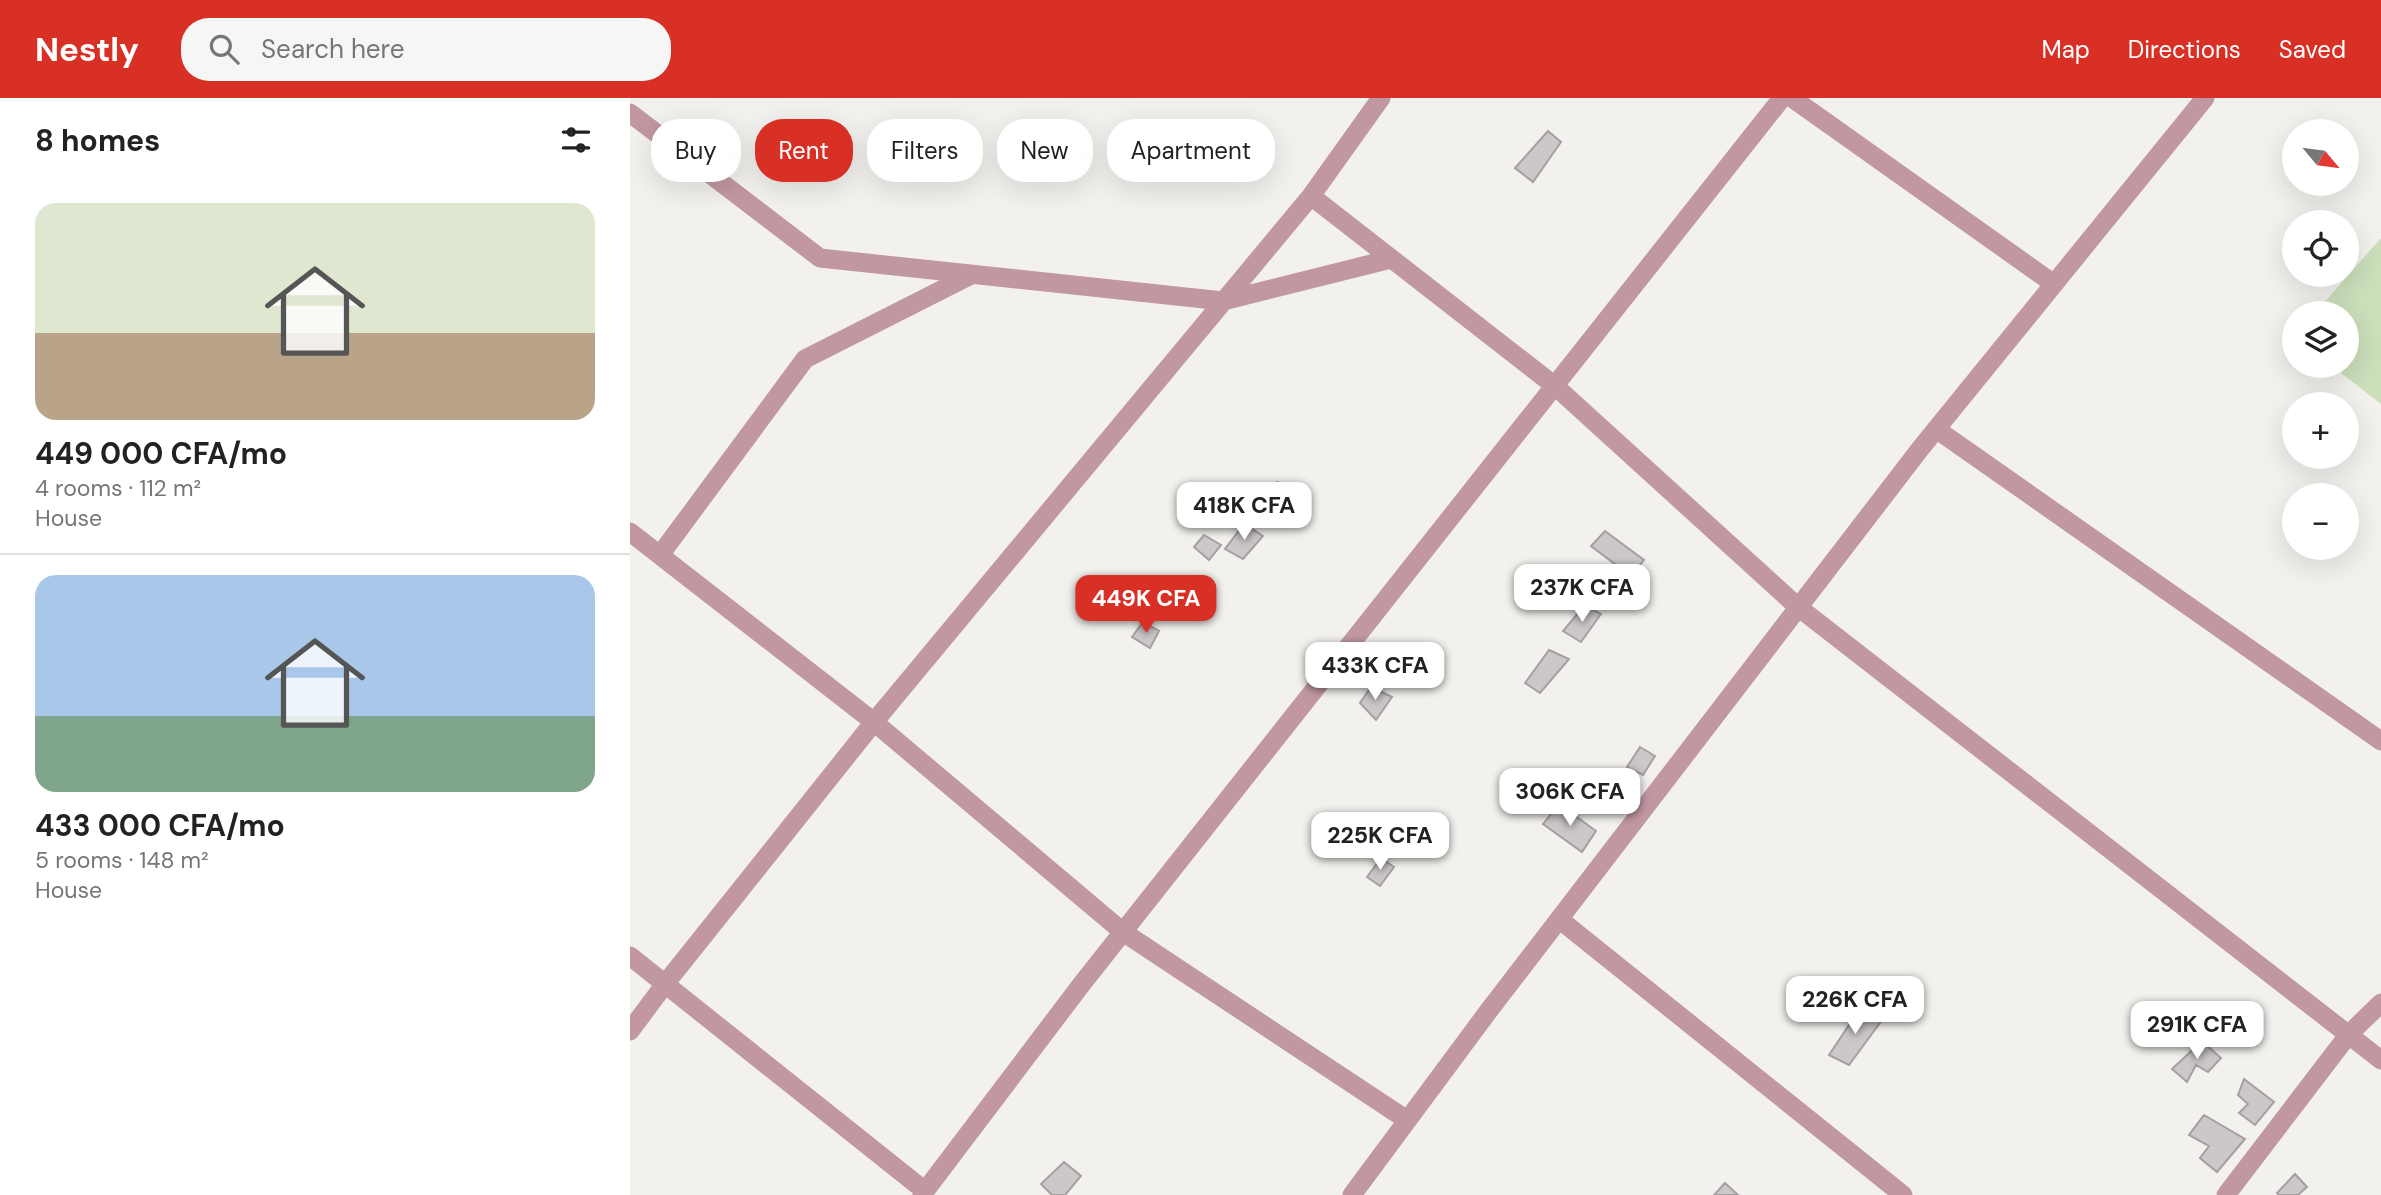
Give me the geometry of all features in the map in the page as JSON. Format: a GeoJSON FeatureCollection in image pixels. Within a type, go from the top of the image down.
{"type":"FeatureCollection","features":[{"type":"Feature","properties":{"kind":"street"},"geometry":{"type":"LineString","coordinates":[[630,1031],[874,722],[1311,196],[1381,98]]}},
{"type":"Feature","properties":{"kind":"street"},"geometry":{"type":"LineString","coordinates":[[630,956],[923,1193],[1123,932],[1782,98]]}},
{"type":"Feature","properties":{"kind":"street"},"geometry":{"type":"LineString","coordinates":[[1791,98],[2054,284]]}},
{"type":"Feature","properties":{"kind":"street"},"geometry":{"type":"LineString","coordinates":[[1352,1195],[1559,919],[1936,429],[2205,98]]}},
{"type":"Feature","properties":{"kind":"street"},"geometry":{"type":"LineString","coordinates":[[630,113],[820,258],[1223,301],[1391,259]]}},
{"type":"Feature","properties":{"kind":"street"},"geometry":{"type":"LineString","coordinates":[[1311,196],[1555,386],[1798,607],[2381,1059]]}},
{"type":"Feature","properties":{"kind":"street"},"geometry":{"type":"LineString","coordinates":[[660,555],[805,359],[972,275]]}},
{"type":"Feature","properties":{"kind":"street"},"geometry":{"type":"LineString","coordinates":[[1936,429],[2381,741]]}},
{"type":"Feature","properties":{"kind":"street"},"geometry":{"type":"LineString","coordinates":[[630,532],[874,722],[1123,932],[1407,1120]]}},
{"type":"Feature","properties":{"kind":"street"},"geometry":{"type":"LineString","coordinates":[[1559,919],[1903,1195]]}},
{"type":"Feature","properties":{"kind":"street"},"geometry":{"type":"LineString","coordinates":[[2226,1195],[2349,1034],[2381,1003]]}},
{"type":"Feature","properties":{"kind":"green space"},"geometry":{"type":"Polygon","coordinates":[[[2381,238],[2381,404],[2347,378],[2359,378],[2359,301],[2326,301],[2338,287],[2359,287],[2359,263],[2381,238]]]}},
{"type":"Feature","properties":{"kind":"building"},"geometry":{"type":"Polygon","coordinates":[[[1548,131],[1561,142],[1533,182],[1515,168],[1548,131]]]}},
{"type":"Feature","properties":{"kind":"building"},"geometry":{"type":"Polygon","coordinates":[[[1277,482],[1297,492],[1280,515],[1266,498],[1277,482]]]}},
{"type":"Feature","properties":{"kind":"building"},"geometry":{"type":"Polygon","coordinates":[[[1247,491],[1265,504],[1252,521],[1235,509],[1247,491]]]}},
{"type":"Feature","properties":{"kind":"building"},"geometry":{"type":"Polygon","coordinates":[[[1244,524],[1263,536],[1243,559],[1225,549],[1244,524]]]}},
{"type":"Feature","properties":{"kind":"building"},"geometry":{"type":"Polygon","coordinates":[[[1605,531],[1644,560],[1631,576],[1591,546],[1605,531]]]}},
{"type":"Feature","properties":{"kind":"building"},"geometry":{"type":"Polygon","coordinates":[[[1204,535],[1221,545],[1209,560],[1194,547],[1204,535]]]}},
{"type":"Feature","properties":{"kind":"building"},"geometry":{"type":"Polygon","coordinates":[[[1584,606],[1601,614],[1581,642],[1563,631],[1584,606]]]}},
{"type":"Feature","properties":{"kind":"building"},"geometry":{"type":"Polygon","coordinates":[[[1143,622],[1159,631],[1150,648],[1132,637],[1143,622]]]}},
{"type":"Feature","properties":{"kind":"building"},"geometry":{"type":"Polygon","coordinates":[[[1549,650],[1569,659],[1540,693],[1525,683],[1549,650]]]}},
{"type":"Feature","properties":{"kind":"building"},"geometry":{"type":"Polygon","coordinates":[[[1371,687],[1392,697],[1376,720],[1360,703],[1371,687]]]}},
{"type":"Feature","properties":{"kind":"building"},"geometry":{"type":"Polygon","coordinates":[[[1640,747],[1655,756],[1643,775],[1627,767],[1640,747]]]}},
{"type":"Feature","properties":{"kind":"building"},"geometry":{"type":"Polygon","coordinates":[[[1559,804],[1596,831],[1582,852],[1543,824],[1559,804]]]}},
{"type":"Feature","properties":{"kind":"building"},"geometry":{"type":"Polygon","coordinates":[[[1381,858],[1394,867],[1380,886],[1367,877],[1381,858]]]}},
{"type":"Feature","properties":{"kind":"building"},"geometry":{"type":"Polygon","coordinates":[[[1861,1007],[1882,1020],[1849,1065],[1829,1055],[1861,1007]]]}},
{"type":"Feature","properties":{"kind":"building"},"geometry":{"type":"Polygon","coordinates":[[[2202,1041],[2221,1058],[2208,1072],[2196,1065],[2187,1082],[2172,1069],[2202,1041]]]}},
{"type":"Feature","properties":{"kind":"building"},"geometry":{"type":"Polygon","coordinates":[[[2244,1079],[2274,1102],[2255,1125],[2239,1113],[2248,1104],[2238,1095],[2244,1079]]]}},
{"type":"Feature","properties":{"kind":"building"},"geometry":{"type":"Polygon","coordinates":[[[2204,1115],[2245,1139],[2217,1172],[2200,1158],[2209,1146],[2189,1135],[2204,1115]]]}},
{"type":"Feature","properties":{"kind":"building"},"geometry":{"type":"Polygon","coordinates":[[[1064,1162],[1081,1176],[1065,1195],[1052,1195],[1041,1184],[1064,1162]]]}},
{"type":"Feature","properties":{"kind":"building"},"geometry":{"type":"Polygon","coordinates":[[[2295,1174],[2307,1187],[2298,1195],[2279,1195],[2277,1193],[2295,1174]]]}},
{"type":"Feature","properties":{"kind":"building"},"geometry":{"type":"Polygon","coordinates":[[[1725,1183],[1738,1195],[1714,1195],[1725,1183]]]}}]}
